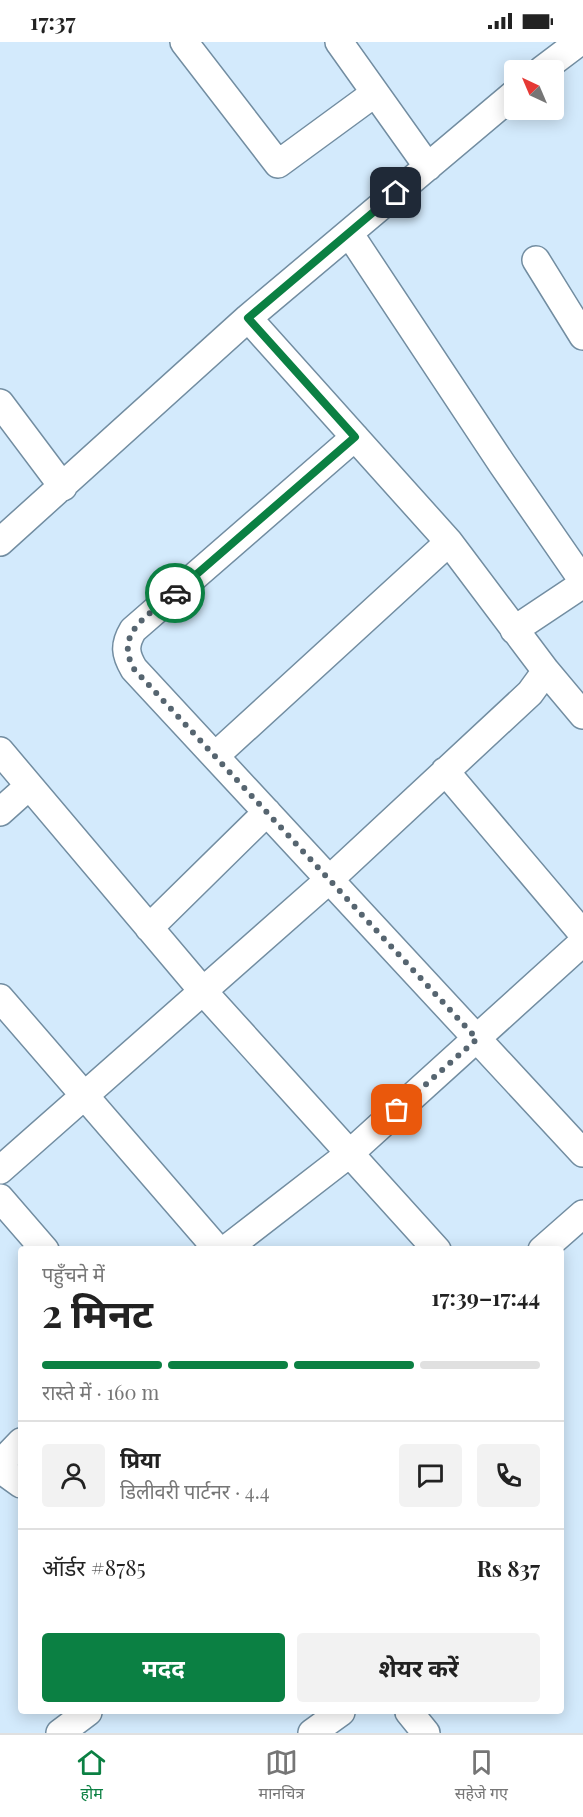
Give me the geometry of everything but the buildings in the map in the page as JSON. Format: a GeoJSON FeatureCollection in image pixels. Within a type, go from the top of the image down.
{"type":"FeatureCollection","features":[{"type":"Feature","properties":{"kind":"street"},"geometry":{"type":"LineString","coordinates":[[184,42],[278,164],[375,93]]}},
{"type":"Feature","properties":{"kind":"street"},"geometry":{"type":"LineString","coordinates":[[339,42],[428,167]]}},
{"type":"Feature","properties":{"kind":"street"},"geometry":{"type":"LineString","coordinates":[[552,60],[568,45]]}},
{"type":"Feature","properties":{"kind":"street"},"geometry":{"type":"LineString","coordinates":[[0,542],[248,318],[504,102]]}},
{"type":"Feature","properties":{"kind":"street"},"geometry":{"type":"LineString","coordinates":[[349,233],[583,583],[514,630]]}},
{"type":"Feature","properties":{"kind":"street"},"geometry":{"type":"LineString","coordinates":[[536,260],[583,336]]}},
{"type":"Feature","properties":{"kind":"street"},"geometry":{"type":"LineString","coordinates":[[248,318],[449,542],[514,630],[583,715]]}},
{"type":"Feature","properties":{"kind":"street"},"geometry":{"type":"LineString","coordinates":[[0,403],[63,487]]}},
{"type":"Feature","properties":{"kind":"street"},"geometry":{"type":"LineString","coordinates":[[355,437],[133,630],[126,643],[127,657],[134,669],[583,1153]]}},
{"type":"Feature","properties":{"kind":"street"},"geometry":{"type":"LineString","coordinates":[[215,756],[449,542]]}},
{"type":"Feature","properties":{"kind":"street"},"geometry":{"type":"LineString","coordinates":[[0,1170],[330,879],[530,693],[546,671]]}},
{"type":"Feature","properties":{"kind":"street"},"geometry":{"type":"LineString","coordinates":[[0,752],[202,990],[433,1246]]}},
{"type":"Feature","properties":{"kind":"street"},"geometry":{"type":"LineString","coordinates":[[445,771],[583,934]]}},
{"type":"Feature","properties":{"kind":"street"},"geometry":{"type":"LineString","coordinates":[[0,812],[29,786]]}},
{"type":"Feature","properties":{"kind":"street"},"geometry":{"type":"LineString","coordinates":[[148,928],[267,812]]}},
{"type":"Feature","properties":{"kind":"street"},"geometry":{"type":"LineString","coordinates":[[230,1246],[349,1154],[583,942]]}},
{"type":"Feature","properties":{"kind":"street"},"geometry":{"type":"LineString","coordinates":[[0,998],[215,1246]]}},
{"type":"Feature","properties":{"kind":"street"},"geometry":{"type":"LineString","coordinates":[[0,1198],[42,1246]]}},
{"type":"Feature","properties":{"kind":"street"},"geometry":{"type":"LineString","coordinates":[[547,1246],[583,1214]]}},
{"type":"Feature","properties":{"kind":"street"},"geometry":{"type":"LineString","coordinates":[[0,1464],[18,1445]]}},
{"type":"Feature","properties":{"kind":"street"},"geometry":{"type":"LineString","coordinates":[[0,1468],[18,1482]]}},
{"type":"Feature","properties":{"kind":"street"},"geometry":{"type":"LineString","coordinates":[[60,1733],[85,1714]]}},
{"type":"Feature","properties":{"kind":"street"},"geometry":{"type":"LineString","coordinates":[[312,1733],[338,1714]]}},
{"type":"Feature","properties":{"kind":"street"},"geometry":{"type":"LineString","coordinates":[[412,1714],[426,1733]]}},
{"type":"Feature","properties":{"kind":"way so far"},"geometry":{"type":"LineString","coordinates":[[175,593],[133,630],[126,643],[127,657],[134,669],[477,1039],[397,1110]]}},
{"type":"Feature","properties":{"kind":"route"},"geometry":{"type":"LineString","coordinates":[[175,593],[355,437],[248,318],[396,193]]}}]}
